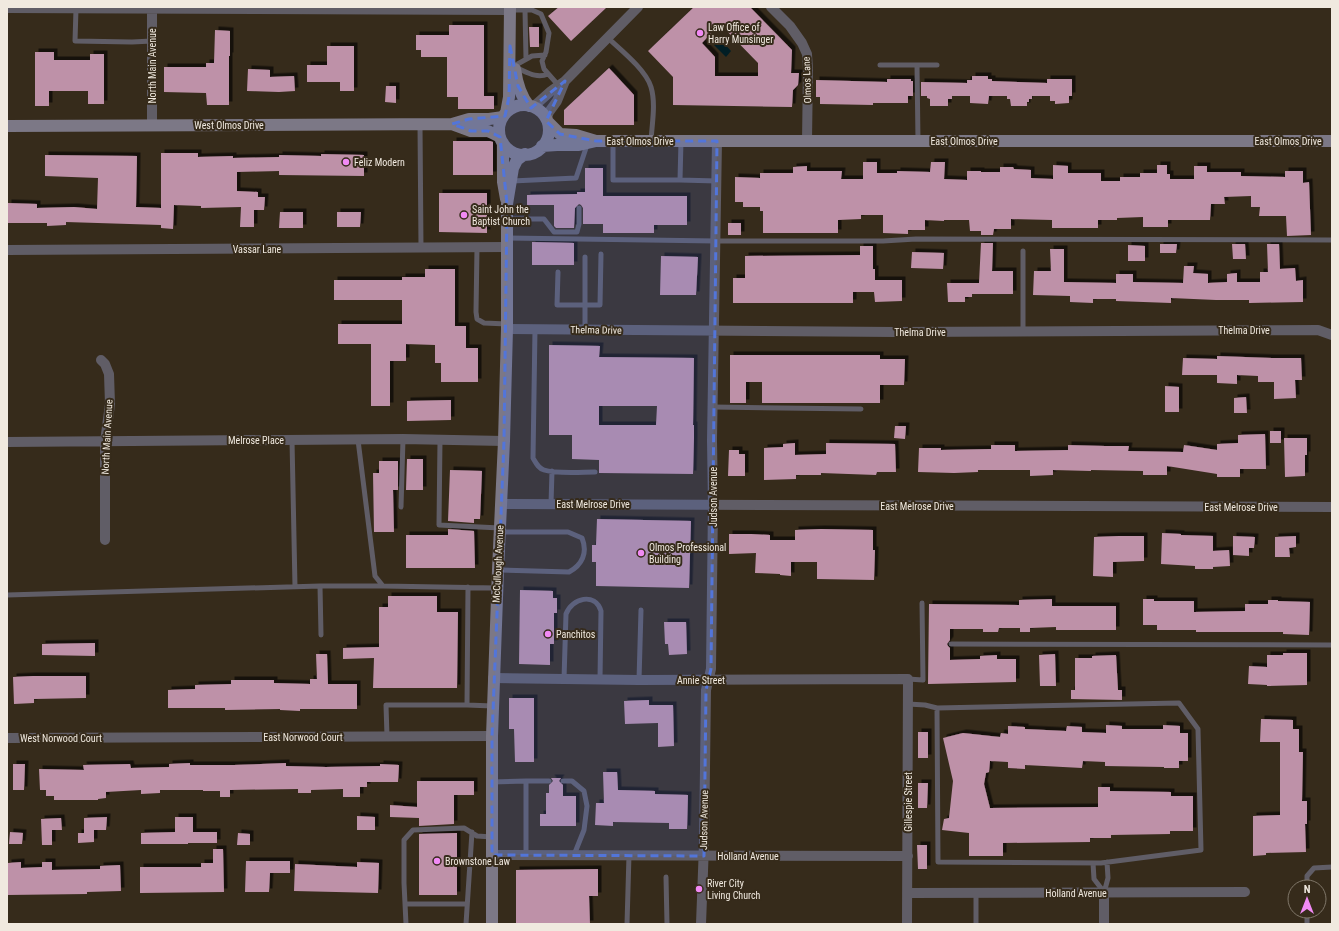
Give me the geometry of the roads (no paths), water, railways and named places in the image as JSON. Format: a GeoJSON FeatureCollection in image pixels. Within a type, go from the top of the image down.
{"type":"FeatureCollection","features":[{"type":"Feature","properties":{"kind":"street"},"geometry":{"type":"LineString","coordinates":[[505,115],[517,106],[531,106],[562,84],[638,7]]}},
{"type":"Feature","properties":{"kind":"street","name":"Olmos Lane"},"geometry":{"type":"LineString","coordinates":[[771,7],[790,26],[802,43],[807,54],[807,141]]}},
{"type":"Feature","properties":{"kind":"street"},"geometry":{"type":"LineString","coordinates":[[7,8],[510,8],[509,97],[505,115],[500,124],[499,131],[502,140],[512,152],[525,154],[531,153],[542,146],[546,141],[548,135],[547,121],[549,112],[557,101],[562,84]]}},
{"type":"Feature","properties":{"kind":"street","name":"North Main Avenue"},"geometry":{"type":"LineString","coordinates":[[152,8],[152,126]]}},
{"type":"Feature","properties":{"kind":"street"},"geometry":{"type":"LineString","coordinates":[[510,46],[518,86],[523,99],[541,112],[547,121]]}},
{"type":"Feature","properties":{"kind":"street","name":"West Olmos Drive"},"geometry":{"type":"LineString","coordinates":[[7,126],[452,124],[469,119],[489,119],[505,115]]}},
{"type":"Feature","properties":{"kind":"street","name":"East Olmos Drive"},"geometry":{"type":"LineString","coordinates":[[547,121],[560,134],[576,135],[592,142]]}},
{"type":"Feature","properties":{"kind":"street","name":"West Olmos Drive"},"geometry":{"type":"LineString","coordinates":[[452,124],[471,131],[488,131],[502,140]]}},
{"type":"Feature","properties":{"kind":"street","name":"McCullough Avenue"},"geometry":{"type":"LineString","coordinates":[[492,924],[492,736],[497,588],[502,504],[507,327],[507,204],[503,182],[502,140]]}},
{"type":"Feature","properties":{"kind":"street","name":"East Olmos Drive"},"geometry":{"type":"LineString","coordinates":[[542,146],[578,145],[613,140],[1332,141]]}},
{"type":"Feature","properties":{"kind":"street","name":"Judson Avenue"},"geometry":{"type":"LineString","coordinates":[[701,924],[704,856],[706,690],[711,669],[717,140]]}},
{"type":"Feature","properties":{"kind":"street","name":"McCullough Avenue"},"geometry":{"type":"LineString","coordinates":[[507,204],[513,168],[517,160],[525,154]]}},
{"type":"Feature","properties":{"kind":"street","name":"Vassar Lane"},"geometry":{"type":"LineString","coordinates":[[7,250],[478,248],[507,242]]}},
{"type":"Feature","properties":{"kind":"street","name":"Thelma Drive"},"geometry":{"type":"LineString","coordinates":[[507,327],[585,330],[715,331],[1318,330],[1332,335]]}},
{"type":"Feature","properties":{"kind":"street","name":"North Main Avenue"},"geometry":{"type":"LineString","coordinates":[[100,360],[105,364],[108,374],[110,404],[105,442],[105,540]]}},
{"type":"Feature","properties":{"kind":"street","name":"Melrose Place"},"geometry":{"type":"LineString","coordinates":[[7,442],[403,439],[504,441]]}},
{"type":"Feature","properties":{"kind":"street","name":"East Melrose Drive"},"geometry":{"type":"LineString","coordinates":[[502,504],[1332,507]]}},
{"type":"Feature","properties":{"kind":"street","name":"Annie Street"},"geometry":{"type":"LineString","coordinates":[[494,678],[639,680],[908,679]]}},
{"type":"Feature","properties":{"kind":"street","name":"Gillespie Street"},"geometry":{"type":"LineString","coordinates":[[907,924],[908,679]]}},
{"type":"Feature","properties":{"kind":"street","name":"East Norwood Court"},"geometry":{"type":"LineString","coordinates":[[115,738],[492,736]]}},
{"type":"Feature","properties":{"kind":"street","name":"West Norwood Court"},"geometry":{"type":"LineString","coordinates":[[7,738],[115,738]]}},
{"type":"Feature","properties":{"kind":"street","name":"Holland Avenue"},"geometry":{"type":"LineString","coordinates":[[492,855],[908,856]]}},
{"type":"Feature","properties":{"kind":"street","name":"Holland Avenue"},"geometry":{"type":"LineString","coordinates":[[908,893],[1245,892]]}},
{"type":"Feature","properties":{"kind":"street"},"geometry":{"type":"LineString","coordinates":[[1104,893],[1104,924]]}},
{"type":"Feature","properties":{"kind":"lane"},"geometry":{"type":"LineString","coordinates":[[510,8],[532,10],[541,14],[549,33],[545,55],[542,61],[544,69],[548,74],[562,84]]}},
{"type":"Feature","properties":{"kind":"lane"},"geometry":{"type":"LineString","coordinates":[[76,9],[75,41],[152,41]]}},
{"type":"Feature","properties":{"kind":"lane"},"geometry":{"type":"LineString","coordinates":[[525,10],[526,59]]}},
{"type":"Feature","properties":{"kind":"lane"},"geometry":{"type":"LineString","coordinates":[[608,38],[639,68],[651,86],[653,103],[651,140]]}},
{"type":"Feature","properties":{"kind":"lane"},"geometry":{"type":"LineString","coordinates":[[514,66],[537,55],[545,55]]}},
{"type":"Feature","properties":{"kind":"lane"},"geometry":{"type":"LineString","coordinates":[[880,65],[937,65]]}},
{"type":"Feature","properties":{"kind":"lane"},"geometry":{"type":"LineString","coordinates":[[917,65],[918,141]]}},
{"type":"Feature","properties":{"kind":"lane"},"geometry":{"type":"LineString","coordinates":[[514,66],[536,76],[542,77],[548,74]]}},
{"type":"Feature","properties":{"kind":"lane"},"geometry":{"type":"LineString","coordinates":[[420,124],[421,248]]}},
{"type":"Feature","properties":{"kind":"lane"},"geometry":{"type":"LineString","coordinates":[[613,140],[613,180],[717,181]]}},
{"type":"Feature","properties":{"kind":"lane"},"geometry":{"type":"LineString","coordinates":[[680,180],[681,140]]}},
{"type":"Feature","properties":{"kind":"lane"},"geometry":{"type":"LineString","coordinates":[[512,181],[576,178],[592,142]]}},
{"type":"Feature","properties":{"kind":"lane"},"geometry":{"type":"LineString","coordinates":[[507,242],[573,235],[577,232],[579,224],[579,208]]}},
{"type":"Feature","properties":{"kind":"lane"},"geometry":{"type":"LineString","coordinates":[[507,219],[544,219],[554,232],[573,235],[716,241],[882,241],[916,239],[1332,240]]}},
{"type":"Feature","properties":{"kind":"lane"},"geometry":{"type":"LineString","coordinates":[[478,248],[476,312],[478,319],[484,323],[507,327]]}},
{"type":"Feature","properties":{"kind":"lane"},"geometry":{"type":"LineString","coordinates":[[1022,251],[1023,331]]}},
{"type":"Feature","properties":{"kind":"lane"},"geometry":{"type":"LineString","coordinates":[[558,272],[557,305],[600,305],[601,254]]}},
{"type":"Feature","properties":{"kind":"lane"},"geometry":{"type":"LineString","coordinates":[[585,257],[585,330]]}},
{"type":"Feature","properties":{"kind":"lane"},"geometry":{"type":"LineString","coordinates":[[535,329],[533,458],[537,465],[543,470],[595,472]]}},
{"type":"Feature","properties":{"kind":"lane"},"geometry":{"type":"LineString","coordinates":[[713,407],[861,409]]}},
{"type":"Feature","properties":{"kind":"lane"},"geometry":{"type":"LineString","coordinates":[[401,508],[403,439]]}},
{"type":"Feature","properties":{"kind":"lane"},"geometry":{"type":"LineString","coordinates":[[292,440],[295,587]]}},
{"type":"Feature","properties":{"kind":"lane"},"geometry":{"type":"LineString","coordinates":[[358,440],[375,576],[383,586]]}},
{"type":"Feature","properties":{"kind":"lane"},"geometry":{"type":"LineString","coordinates":[[440,440],[439,525],[500,530],[568,532],[582,538],[585,545],[582,560],[576,568],[569,572],[498,570]]}},
{"type":"Feature","properties":{"kind":"lane"},"geometry":{"type":"LineString","coordinates":[[552,471],[552,504]]}},
{"type":"Feature","properties":{"kind":"lane"},"geometry":{"type":"LineString","coordinates":[[320,586],[321,635]]}},
{"type":"Feature","properties":{"kind":"lane"},"geometry":{"type":"LineString","coordinates":[[7,595],[320,586],[497,588]]}},
{"type":"Feature","properties":{"kind":"lane"},"geometry":{"type":"LineString","coordinates":[[467,705],[468,587]]}},
{"type":"Feature","properties":{"kind":"lane"},"geometry":{"type":"LineString","coordinates":[[564,679],[566,614],[568,608],[572,604],[583,599],[595,602],[601,611],[600,679]]}},
{"type":"Feature","properties":{"kind":"lane"},"geometry":{"type":"LineString","coordinates":[[908,679],[922,680],[922,603]]}},
{"type":"Feature","properties":{"kind":"lane"},"geometry":{"type":"LineString","coordinates":[[639,680],[641,610]]}},
{"type":"Feature","properties":{"kind":"lane"},"geometry":{"type":"LineString","coordinates":[[951,644],[1332,646]]}},
{"type":"Feature","properties":{"kind":"lane"},"geometry":{"type":"LineString","coordinates":[[908,704],[937,708],[1179,703],[1198,729],[1201,850],[1093,863],[938,862],[937,708]]}},
{"type":"Feature","properties":{"kind":"lane"},"geometry":{"type":"LineString","coordinates":[[387,736],[386,705],[493,706]]}},
{"type":"Feature","properties":{"kind":"lane"},"geometry":{"type":"LineString","coordinates":[[526,781],[526,855]]}},
{"type":"Feature","properties":{"kind":"lane"},"geometry":{"type":"LineString","coordinates":[[492,782],[549,781]]}},
{"type":"Feature","properties":{"kind":"lane"},"geometry":{"type":"LineString","coordinates":[[563,781],[572,781],[584,791],[587,806],[584,830],[574,856]]}},
{"type":"Feature","properties":{"kind":"lane"},"geometry":{"type":"LineString","coordinates":[[406,924],[404,840],[413,830],[464,828],[478,836],[492,837]]}},
{"type":"Feature","properties":{"kind":"lane"},"geometry":{"type":"LineString","coordinates":[[466,924],[472,832]]}},
{"type":"Feature","properties":{"kind":"lane"},"geometry":{"type":"LineString","coordinates":[[627,924],[628,856]]}},
{"type":"Feature","properties":{"kind":"lane"},"geometry":{"type":"LineString","coordinates":[[1104,893],[1108,878],[1107,862]]}},
{"type":"Feature","properties":{"kind":"lane"},"geometry":{"type":"LineString","coordinates":[[1093,863],[1094,879],[1104,893]]}},
{"type":"Feature","properties":{"kind":"lane"},"geometry":{"type":"LineString","coordinates":[[1307,879],[1307,876],[1314,868],[1332,868]]}},
{"type":"Feature","properties":{"kind":"lane"},"geometry":{"type":"LineString","coordinates":[[666,877],[666,924]]}},
{"type":"Feature","properties":{"kind":"lane"},"geometry":{"type":"LineString","coordinates":[[976,893],[976,924]]}},
{"type":"Feature","properties":{"kind":"lane"},"geometry":{"type":"LineString","coordinates":[[405,904],[467,904]]}},
{"type":"Feature","properties":{"kind":"water"},"geometry":{"type":"Polygon","coordinates":[[[720,39],[731,51],[726,57],[714,45],[720,39]]]}},
{"type":"Feature","properties":{"kind":"place","name":"Law Office of Harry Munsinger"},"geometry":{"type":"Point","coordinates":[700,33]}},
{"type":"Feature","properties":{"kind":"place","name":"Feliz Modern"},"geometry":{"type":"Point","coordinates":[346,162]}},
{"type":"Feature","properties":{"kind":"place","name":"Saint John the Baptist Church"},"geometry":{"type":"Point","coordinates":[464,215]}},
{"type":"Feature","properties":{"kind":"place","name":"Olmos Professional Building"},"geometry":{"type":"Point","coordinates":[641,553]}},
{"type":"Feature","properties":{"kind":"place","name":"Panchitos"},"geometry":{"type":"Point","coordinates":[548,634]}},
{"type":"Feature","properties":{"kind":"place","name":"Brownstone Law"},"geometry":{"type":"Point","coordinates":[437,861]}},
{"type":"Feature","properties":{"kind":"place","name":"River City Living Church"},"geometry":{"type":"Point","coordinates":[699,889]}}]}
